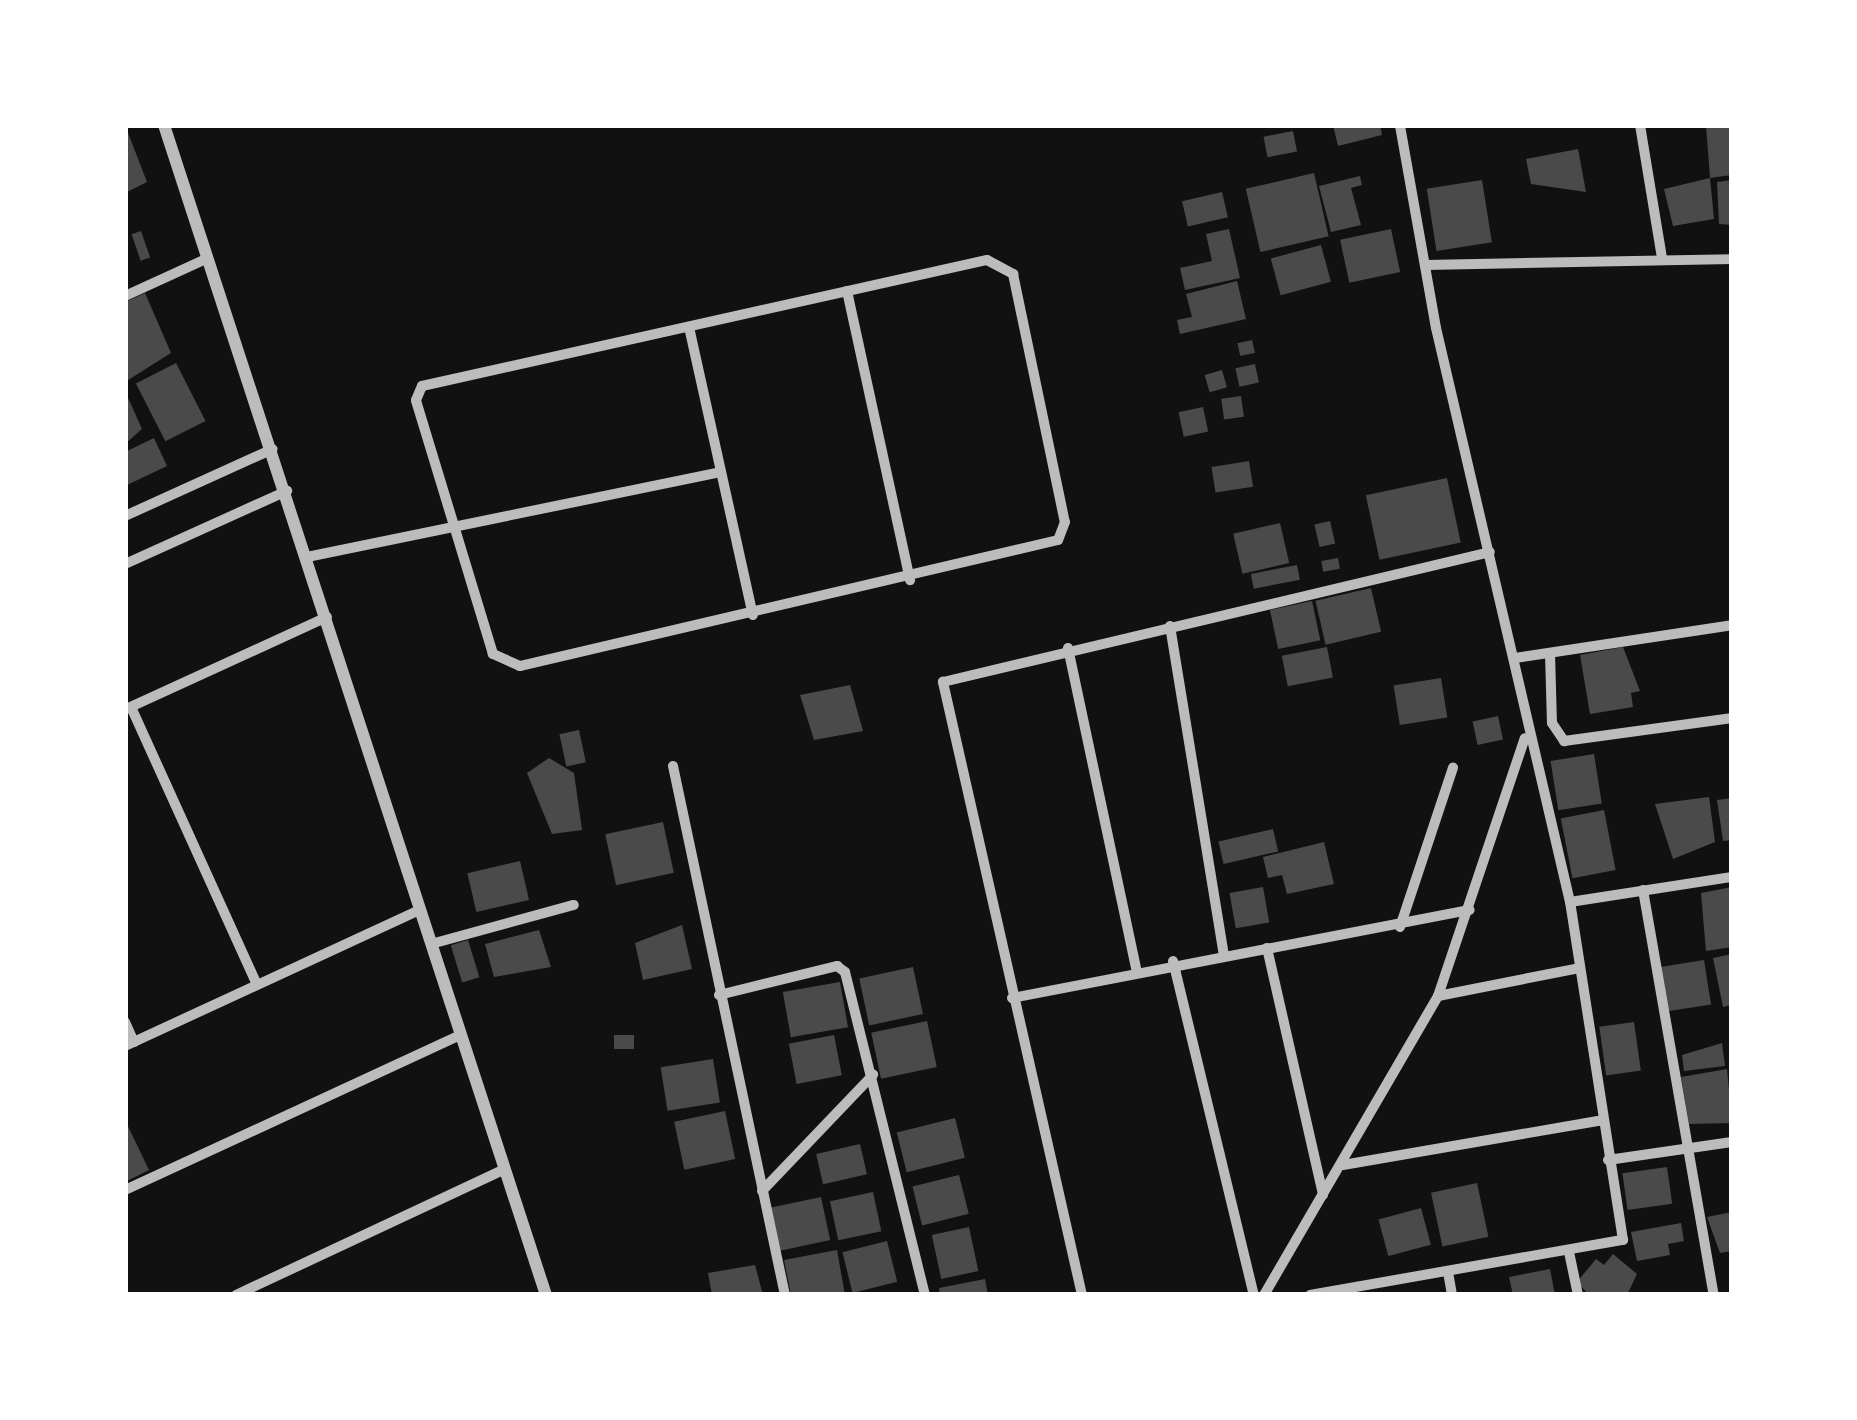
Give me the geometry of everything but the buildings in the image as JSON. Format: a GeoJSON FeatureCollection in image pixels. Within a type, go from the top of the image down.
{"type":"FeatureCollection","features":[{"type":"Feature","properties":{"kind":"street"},"geometry":{"type":"LineString","coordinates":[[164,125],[308,556],[546,1295]]}},
{"type":"Feature","properties":{"kind":"street"},"geometry":{"type":"LineString","coordinates":[[1317,1294],[1624,1240],[1599,1121],[1570,902],[1526,735],[1515,658],[1426,264],[1400,125]]}},
{"type":"Feature","properties":{"kind":"street"},"geometry":{"type":"LineString","coordinates":[[1640,125],[1662,258]]}},
{"type":"Feature","properties":{"kind":"street"},"geometry":{"type":"LineString","coordinates":[[125,296],[206,259]]}},
{"type":"Feature","properties":{"kind":"street"},"geometry":{"type":"LineString","coordinates":[[1426,264],[1732,259]]}},
{"type":"Feature","properties":{"kind":"street"},"geometry":{"type":"LineString","coordinates":[[988,260],[1013,274],[1065,522],[1044,550],[753,614],[503,663],[454,526],[416,400],[422,386],[847,292],[988,260]]}},
{"type":"Feature","properties":{"kind":"street"},"geometry":{"type":"LineString","coordinates":[[847,292],[910,580]]}},
{"type":"Feature","properties":{"kind":"street"},"geometry":{"type":"LineString","coordinates":[[689,326],[753,614]]}},
{"type":"Feature","properties":{"kind":"street"},"geometry":{"type":"LineString","coordinates":[[125,516],[273,449]]}},
{"type":"Feature","properties":{"kind":"street"},"geometry":{"type":"LineString","coordinates":[[308,556],[720,472]]}},
{"type":"Feature","properties":{"kind":"street"},"geometry":{"type":"LineString","coordinates":[[125,564],[286,491]]}},
{"type":"Feature","properties":{"kind":"street"},"geometry":{"type":"LineString","coordinates":[[1082,1295],[943,682],[1068,648],[1490,552]]}},
{"type":"Feature","properties":{"kind":"street"},"geometry":{"type":"LineString","coordinates":[[257,985],[128,708],[327,616]]}},
{"type":"Feature","properties":{"kind":"street"},"geometry":{"type":"LineString","coordinates":[[1515,658],[1732,625]]}},
{"type":"Feature","properties":{"kind":"street"},"geometry":{"type":"LineString","coordinates":[[1170,626],[1224,954]]}},
{"type":"Feature","properties":{"kind":"street"},"geometry":{"type":"LineString","coordinates":[[1068,648],[1136,970]]}},
{"type":"Feature","properties":{"kind":"street"},"geometry":{"type":"LineString","coordinates":[[1550,652],[1552,723],[1564,741],[1732,718]]}},
{"type":"Feature","properties":{"kind":"street"},"geometry":{"type":"LineString","coordinates":[[1264,1295],[1438,996],[1526,735]]}},
{"type":"Feature","properties":{"kind":"street"},"geometry":{"type":"LineString","coordinates":[[673,766],[785,1295]]}},
{"type":"Feature","properties":{"kind":"street"},"geometry":{"type":"LineString","coordinates":[[1400,927],[1452,768]]}},
{"type":"Feature","properties":{"kind":"street"},"geometry":{"type":"LineString","coordinates":[[1570,902],[1732,877]]}},
{"type":"Feature","properties":{"kind":"street"},"geometry":{"type":"LineString","coordinates":[[1643,890],[1714,1295]]}},
{"type":"Feature","properties":{"kind":"street"},"geometry":{"type":"LineString","coordinates":[[431,944],[574,904]]}},
{"type":"Feature","properties":{"kind":"street"},"geometry":{"type":"LineString","coordinates":[[125,1022],[130,1044],[420,910]]}},
{"type":"Feature","properties":{"kind":"street"},"geometry":{"type":"LineString","coordinates":[[1012,998],[1173,961],[1400,927],[1470,910]]}},
{"type":"Feature","properties":{"kind":"street"},"geometry":{"type":"LineString","coordinates":[[1267,948],[1323,1195]]}},
{"type":"Feature","properties":{"kind":"street"},"geometry":{"type":"LineString","coordinates":[[1173,961],[1254,1295]]}},
{"type":"Feature","properties":{"kind":"street"},"geometry":{"type":"LineString","coordinates":[[719,995],[836,966],[853,991],[925,1295]]}},
{"type":"Feature","properties":{"kind":"street"},"geometry":{"type":"LineString","coordinates":[[1438,996],[1579,968]]}},
{"type":"Feature","properties":{"kind":"street"},"geometry":{"type":"LineString","coordinates":[[125,1190],[461,1035]]}},
{"type":"Feature","properties":{"kind":"street"},"geometry":{"type":"LineString","coordinates":[[762,1192],[873,1075]]}},
{"type":"Feature","properties":{"kind":"street"},"geometry":{"type":"LineString","coordinates":[[1343,1164],[1599,1121]]}},
{"type":"Feature","properties":{"kind":"street"},"geometry":{"type":"LineString","coordinates":[[1608,1160],[1732,1142]]}},
{"type":"Feature","properties":{"kind":"street"},"geometry":{"type":"LineString","coordinates":[[236,1295],[504,1170]]}},
{"type":"Feature","properties":{"kind":"street"},"geometry":{"type":"LineString","coordinates":[[1569,1252],[1578,1295]]}},
{"type":"Feature","properties":{"kind":"street"},"geometry":{"type":"LineString","coordinates":[[1448,1272],[1452,1295]]}}]}
